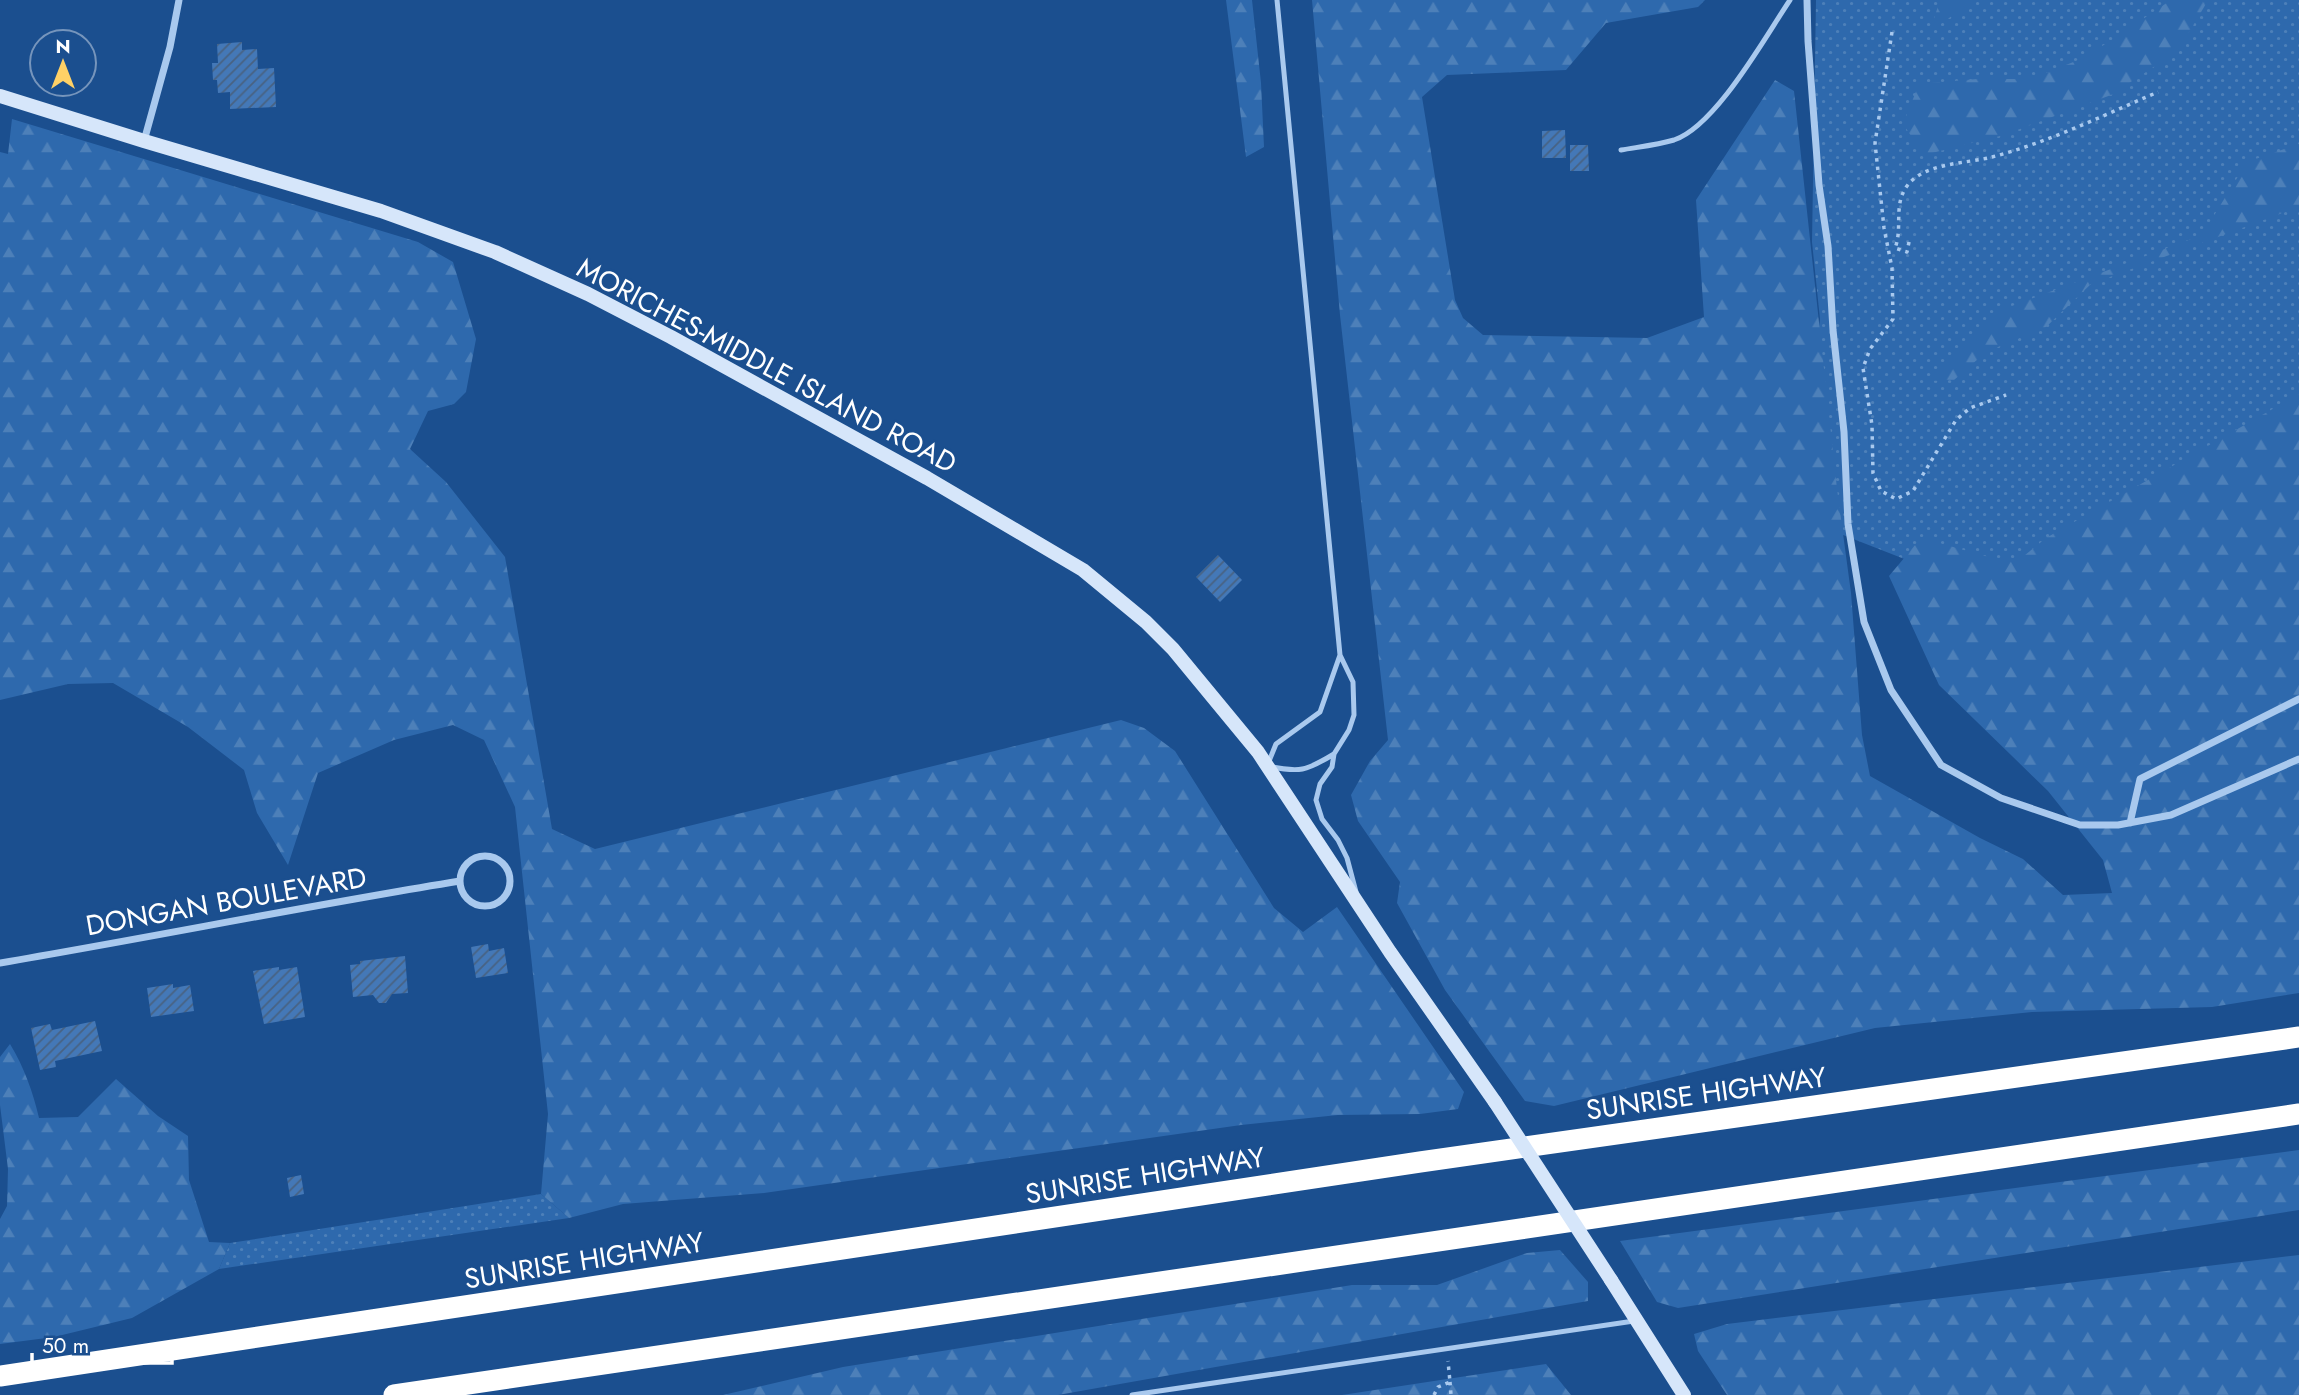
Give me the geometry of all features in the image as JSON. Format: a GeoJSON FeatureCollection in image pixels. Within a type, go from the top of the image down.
{"type":"FeatureCollection","features":[{"type":"Feature","properties":{"kind":"highway","name":"SUNRISE HIGHWAY"},"geometry":{"type":"LineString","coordinates":[[0,1376],[1432,1160],[2299,1037]]}},
{"type":"Feature","properties":{"kind":"highway"},"geometry":{"type":"LineString","coordinates":[[394,1395],[2299,1114]]}},
{"type":"Feature","properties":{"kind":"main road","name":"MORICHES-MIDDLE ISLAND ROAD"},"geometry":{"type":"LineString","coordinates":[[0,96],[381,211],[495,252],[588,294],[671,337],[927,478],[1083,570],[1121,600],[1172,649],[1268,766],[1359,905],[1495,1102],[1637,1321]]}},
{"type":"Feature","properties":{"kind":"main road"},"geometry":{"type":"LineString","coordinates":[[1637,1321],[1684,1395]]}},
{"type":"Feature","properties":{"kind":"street"},"geometry":{"type":"LineString","coordinates":[[144,141],[170,47],[179,0]]}},
{"type":"Feature","properties":{"kind":"street"},"geometry":{"type":"LineString","coordinates":[[1807,0],[1819,185],[1828,246],[1833,330],[1844,432],[1848,524],[1864,622],[1891,690],[1941,765],[2000,798],[2080,825],[2130,823],[2171,815],[2299,759]]}},
{"type":"Feature","properties":{"kind":"street"},"geometry":{"type":"LineString","coordinates":[[2130,823],[2140,779],[2299,699]]}},
{"type":"Feature","properties":{"kind":"street"},"geometry":{"type":"LineString","coordinates":[[486,856],[494,857],[507,868],[510,884],[507,892],[495,904],[479,905],[465,896],[460,881],[465,865],[471,860],[486,856]]}},
{"type":"Feature","properties":{"kind":"street","name":"DONGAN BOULEVARD"},"geometry":{"type":"LineString","coordinates":[[0,963],[308,905],[460,881]]}},
{"type":"Feature","properties":{"kind":"lane"},"geometry":{"type":"LineString","coordinates":[[1278,0],[1340,655],[1353,682],[1354,715],[1349,730],[1334,754],[1332,767],[1320,784],[1316,800],[1322,819],[1338,840],[1347,858],[1359,905]]}},
{"type":"Feature","properties":{"kind":"lane"},"geometry":{"type":"LineString","coordinates":[[1621,150],[1676,139],[1706,119],[1733,85],[1790,0]]}},
{"type":"Feature","properties":{"kind":"lane"},"geometry":{"type":"LineString","coordinates":[[1334,754],[1310,769],[1290,771],[1268,766],[1276,744],[1320,712],[1340,655]]}},
{"type":"Feature","properties":{"kind":"lane"},"geometry":{"type":"LineString","coordinates":[[1132,1395],[1637,1321]]}},
{"type":"Feature","properties":{"kind":"path"},"geometry":{"type":"LineString","coordinates":[[1892,32],[1875,143],[1884,228],[1892,268],[1893,319],[1870,349],[1863,368],[1872,425],[1873,473],[1881,491],[1896,499],[1913,491],[1956,420],[1970,408],[2006,396]]}},
{"type":"Feature","properties":{"kind":"path"},"geometry":{"type":"LineString","coordinates":[[1909,242],[1907,252],[1895,248],[1900,236],[1897,222],[1899,205],[1906,187],[1921,173],[2000,154],[2066,131],[2158,92]]}},
{"type":"Feature","properties":{"kind":"path"},"geometry":{"type":"LineString","coordinates":[[1447,1349],[1451,1395]]}},
{"type":"Feature","properties":{"kind":"path"},"geometry":{"type":"LineString","coordinates":[[1434,1395],[1438,1387],[1450,1382]]}},
{"type":"Feature","properties":{"kind":"green space"},"geometry":{"type":"Polygon","coordinates":[[[1226,0],[1252,0],[1261,83],[1264,147],[1246,157],[1226,0]]]}},
{"type":"Feature","properties":{"kind":"green space"},"geometry":{"type":"Polygon","coordinates":[[[1312,0],[1705,0],[1698,7],[1606,23],[1566,70],[1447,75],[1422,97],[1455,300],[1463,318],[1483,335],[1647,338],[1704,317],[1696,200],[1775,80],[1794,91],[1837,489],[1851,593],[1862,735],[1870,776],[2023,859],[2063,895],[2112,893],[2103,860],[2048,791],[1939,685],[1889,576],[1921,538],[1996,559],[2019,560],[2046,538],[2299,394],[2299,993],[2212,1007],[2032,1012],[1875,1028],[1554,1106],[1525,1101],[1445,990],[1397,903],[1400,882],[1358,821],[1351,795],[1370,761],[1388,740],[1340,315],[1312,0]]]}},
{"type":"Feature","properties":{"kind":"green space"},"geometry":{"type":"Polygon","coordinates":[[[1816,0],[2299,0],[2299,401],[1986,591],[1838,533],[1808,421],[1820,319],[1812,242],[1816,0]]]}},
{"type":"Feature","properties":{"kind":"green space"},"geometry":{"type":"Polygon","coordinates":[[[1940,0],[1969,0],[1968,5],[1930,31],[1940,0]]]}},
{"type":"Feature","properties":{"kind":"green space"},"geometry":{"type":"Polygon","coordinates":[[[2171,0],[2210,0],[2178,51],[2111,95],[2004,135],[1924,155],[1903,124],[1919,84],[1977,79],[2030,79],[2076,61],[2171,0]]]}},
{"type":"Feature","properties":{"kind":"green space"},"geometry":{"type":"Polygon","coordinates":[[[12,119],[418,242],[453,262],[476,339],[466,392],[454,404],[428,411],[410,449],[446,482],[505,557],[552,829],[595,849],[1121,720],[1144,728],[1175,751],[1274,908],[1303,932],[1337,907],[1464,1092],[1458,1109],[1420,1114],[1338,1115],[1241,1125],[764,1193],[623,1204],[569,1218],[541,1194],[548,1114],[515,807],[484,740],[453,725],[394,740],[318,773],[288,865],[257,813],[244,770],[188,727],[113,683],[68,684],[0,700],[0,152],[8,154],[12,119]]]}},
{"type":"Feature","properties":{"kind":"green space"},"geometry":{"type":"Polygon","coordinates":[[[2299,144],[2299,207],[2091,284],[2046,327],[1986,352],[1954,380],[1928,381],[1996,312],[2202,235],[2247,162],[2299,144]]]}},
{"type":"Feature","properties":{"kind":"green space"},"geometry":{"type":"Polygon","coordinates":[[[10,1044],[20,1062],[39,1118],[78,1117],[116,1079],[158,1116],[188,1136],[189,1180],[209,1242],[230,1243],[219,1269],[132,1318],[54,1337],[0,1344],[0,1219],[7,1206],[8,1169],[0,1105],[0,1057],[10,1044]]]}},
{"type":"Feature","properties":{"kind":"green space"},"geometry":{"type":"Polygon","coordinates":[[[2299,1150],[2299,1210],[1678,1308],[1657,1302],[1620,1241],[2299,1150]]]}},
{"type":"Feature","properties":{"kind":"green space"},"geometry":{"type":"Polygon","coordinates":[[[541,1194],[569,1218],[219,1269],[230,1243],[541,1194]]]}},
{"type":"Feature","properties":{"kind":"green space"},"geometry":{"type":"Polygon","coordinates":[[[1560,1250],[1588,1282],[1588,1301],[1058,1395],[723,1395],[843,1367],[1352,1285],[1437,1285],[1527,1253],[1560,1250]]]}},
{"type":"Feature","properties":{"kind":"green space"},"geometry":{"type":"Polygon","coordinates":[[[2299,1255],[2299,1395],[1727,1395],[1698,1351],[1694,1334],[1727,1324],[2299,1255]]]}},
{"type":"Feature","properties":{"kind":"green space"},"geometry":{"type":"Polygon","coordinates":[[[1546,1364],[1571,1395],[1342,1395],[1546,1364]]]}},
{"type":"Feature","properties":{"kind":"building"},"geometry":{"type":"Polygon","coordinates":[[[242,42],[242,50],[257,49],[258,69],[274,68],[276,107],[230,109],[230,92],[218,93],[217,80],[213,80],[212,63],[218,63],[217,44],[242,42]]]}},
{"type":"Feature","properties":{"kind":"building"},"geometry":{"type":"Polygon","coordinates":[[[1565,130],[1566,158],[1542,158],[1542,131],[1565,130]]]}},
{"type":"Feature","properties":{"kind":"building"},"geometry":{"type":"Polygon","coordinates":[[[1570,145],[1588,145],[1589,171],[1570,171],[1570,145]]]}},
{"type":"Feature","properties":{"kind":"building"},"geometry":{"type":"Polygon","coordinates":[[[1218,555],[1242,580],[1220,602],[1196,577],[1218,555]]]}},
{"type":"Feature","properties":{"kind":"building"},"geometry":{"type":"Polygon","coordinates":[[[488,944],[489,951],[504,948],[508,973],[476,978],[471,947],[488,944]]]}},
{"type":"Feature","properties":{"kind":"building"},"geometry":{"type":"Polygon","coordinates":[[[405,956],[408,993],[392,994],[386,1003],[379,1003],[373,995],[353,997],[350,965],[360,964],[360,961],[405,956]]]}},
{"type":"Feature","properties":{"kind":"building"},"geometry":{"type":"Polygon","coordinates":[[[279,967],[279,970],[297,967],[305,1017],[264,1024],[253,971],[279,967]]]}},
{"type":"Feature","properties":{"kind":"building"},"geometry":{"type":"Polygon","coordinates":[[[173,984],[173,988],[190,985],[194,1011],[151,1017],[147,988],[173,984]]]}},
{"type":"Feature","properties":{"kind":"building"},"geometry":{"type":"Polygon","coordinates":[[[95,1021],[102,1051],[55,1061],[56,1067],[40,1070],[31,1028],[50,1024],[52,1030],[95,1021]]]}},
{"type":"Feature","properties":{"kind":"building"},"geometry":{"type":"Polygon","coordinates":[[[301,1175],[304,1194],[290,1197],[287,1178],[301,1175]]]}}]}
